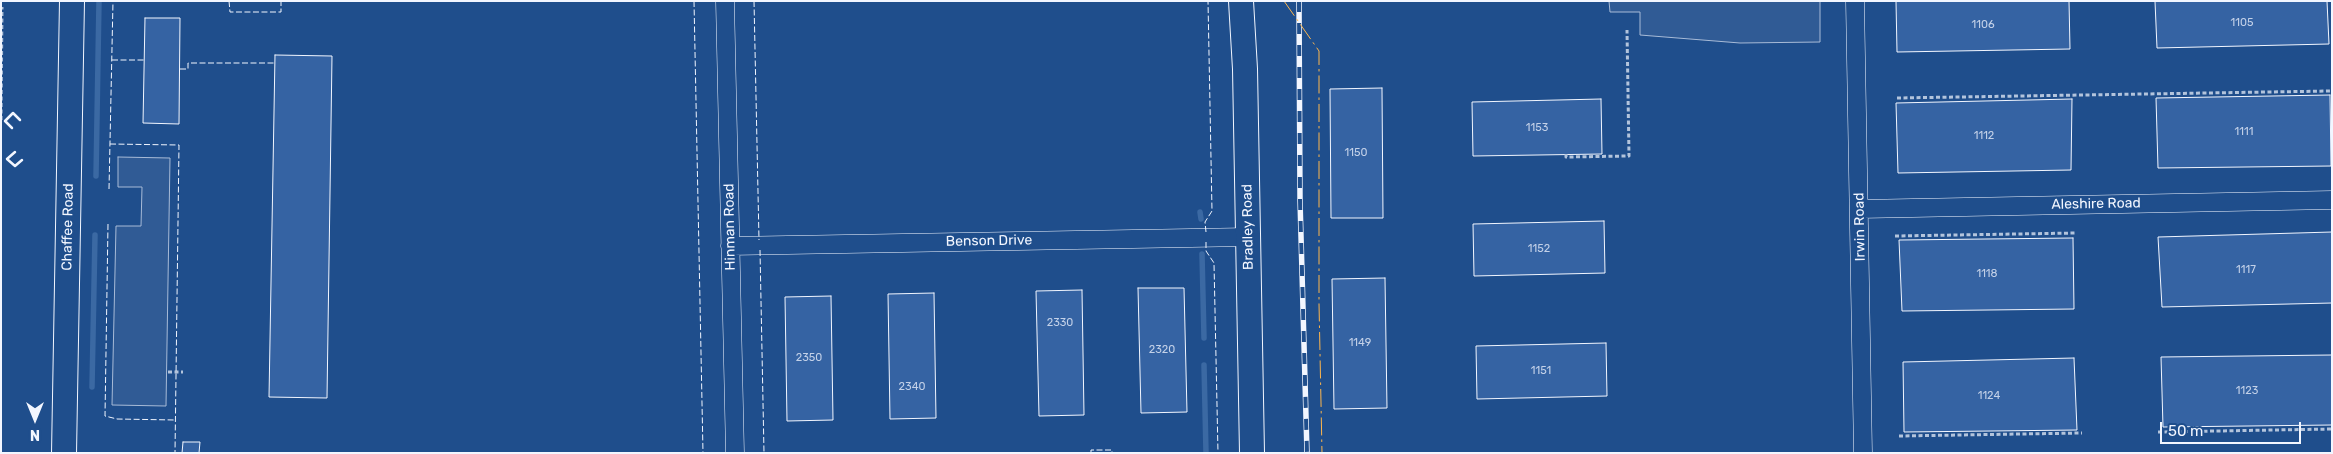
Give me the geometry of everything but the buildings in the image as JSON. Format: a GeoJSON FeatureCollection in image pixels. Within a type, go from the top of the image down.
{"type":"FeatureCollection","features":[{"type":"Feature","properties":{"kind":"street","name":"Chaffee Road"},"geometry":{"type":"LineString","coordinates":[[64,453],[72,1]]}},
{"type":"Feature","properties":{"kind":"street","name":"Hinman Road"},"geometry":{"type":"LineString","coordinates":[[725,1],[735,453]]}},
{"type":"Feature","properties":{"kind":"street","name":"Bradley Road"},"geometry":{"type":"LineString","coordinates":[[1241,1],[1245,69],[1252,453]]}},
{"type":"Feature","properties":{"kind":"street","name":"Irwin Road"},"geometry":{"type":"LineString","coordinates":[[1855,1],[1863,453]]}},
{"type":"Feature","properties":{"kind":"street","name":"Aleshire Road"},"geometry":{"type":"LineString","coordinates":[[1860,208],[2332,200]]}},
{"type":"Feature","properties":{"kind":"street","name":"Benson Drive"},"geometry":{"type":"LineString","coordinates":[[730,246],[1248,237]]}},
{"type":"Feature","properties":{"kind":"path"},"geometry":{"type":"LineString","coordinates":[[1,120],[2,7]]}},
{"type":"Feature","properties":{"kind":"path"},"geometry":{"type":"LineString","coordinates":[[1566,154],[1566,157],[1629,156],[1627,30]]}},
{"type":"Feature","properties":{"kind":"path"},"geometry":{"type":"LineString","coordinates":[[1897,98],[2330,91]]}},
{"type":"Feature","properties":{"kind":"path"},"geometry":{"type":"LineString","coordinates":[[1894,236],[2077,233]]}},
{"type":"Feature","properties":{"kind":"path"},"geometry":{"type":"LineString","coordinates":[[168,372],[183,372]]}},
{"type":"Feature","properties":{"kind":"path"},"geometry":{"type":"LineString","coordinates":[[2158,432],[2332,429]]}},
{"type":"Feature","properties":{"kind":"path"},"geometry":{"type":"LineString","coordinates":[[1899,436],[2082,433]]}},
{"type":"Feature","properties":{"kind":"shaded area"},"geometry":{"type":"Polygon","coordinates":[[[1609,1],[1820,1],[1820,42],[1740,43],[1640,35],[1640,12],[1610,12],[1609,1]]]}},
{"type":"Feature","properties":{"kind":"shaded area"},"geometry":{"type":"Polygon","coordinates":[[[118,157],[170,158],[166,406],[112,405],[116,226],[141,226],[142,187],[118,187],[118,157]]]}},
{"type":"Feature","properties":{"kind":"waterway"},"geometry":{"type":"LineString","coordinates":[[96,176],[99,1]]}},
{"type":"Feature","properties":{"kind":"waterway"},"geometry":{"type":"LineString","coordinates":[[1200,212],[1201,219]]}},
{"type":"Feature","properties":{"kind":"waterway"},"geometry":{"type":"LineString","coordinates":[[92,387],[95,235]]}},
{"type":"Feature","properties":{"kind":"waterway"},"geometry":{"type":"LineString","coordinates":[[1202,254],[1204,338]]}},
{"type":"Feature","properties":{"kind":"waterway"},"geometry":{"type":"LineString","coordinates":[[1204,365],[1206,453]]}},
{"type":"Feature","properties":{"kind":"railway"},"geometry":{"type":"LineString","coordinates":[[1299,1],[1300,200],[1307,453]]}},
{"type":"Feature","properties":{"kind":"fence"},"geometry":{"type":"LineString","coordinates":[[109,189],[113,1]]}},
{"type":"Feature","properties":{"kind":"fence"},"geometry":{"type":"LineString","coordinates":[[229,1],[230,12],[281,12],[281,1]]}},
{"type":"Feature","properties":{"kind":"fence"},"geometry":{"type":"LineString","coordinates":[[694,1],[703,453]]}},
{"type":"Feature","properties":{"kind":"fence"},"geometry":{"type":"LineString","coordinates":[[754,1],[759,240]]}},
{"type":"Feature","properties":{"kind":"fence"},"geometry":{"type":"LineString","coordinates":[[1206,232],[1205,222],[1212,211],[1208,1]]}},
{"type":"Feature","properties":{"kind":"fence"},"geometry":{"type":"LineString","coordinates":[[112,60],[144,60]]}},
{"type":"Feature","properties":{"kind":"fence"},"geometry":{"type":"LineString","coordinates":[[180,69],[188,69],[188,63],[275,63]]}},
{"type":"Feature","properties":{"kind":"fence"},"geometry":{"type":"LineString","coordinates":[[110,144],[179,145],[175,453]]}},
{"type":"Feature","properties":{"kind":"fence"},"geometry":{"type":"LineString","coordinates":[[108,224],[105,416],[117,419],[175,420]]}},
{"type":"Feature","properties":{"kind":"fence"},"geometry":{"type":"LineString","coordinates":[[1206,242],[1206,251],[1214,263],[1218,453]]}},
{"type":"Feature","properties":{"kind":"fence"},"geometry":{"type":"LineString","coordinates":[[760,250],[764,453]]}},
{"type":"Feature","properties":{"kind":"fence"},"geometry":{"type":"LineString","coordinates":[[1091,453],[1091,450],[1112,450],[1112,453]]}},
{"type":"Feature","properties":{"kind":"wall"},"geometry":{"type":"LineString","coordinates":[[12,128],[5,121],[13,113],[20,120]]}},
{"type":"Feature","properties":{"kind":"wall"},"geometry":{"type":"LineString","coordinates":[[15,152],[7,159],[15,166],[22,160]]}},
{"type":"Feature","properties":{"kind":"power"},"geometry":{"type":"LineString","coordinates":[[1284,1],[1319,51],[1319,303],[1322,453]]}}]}
